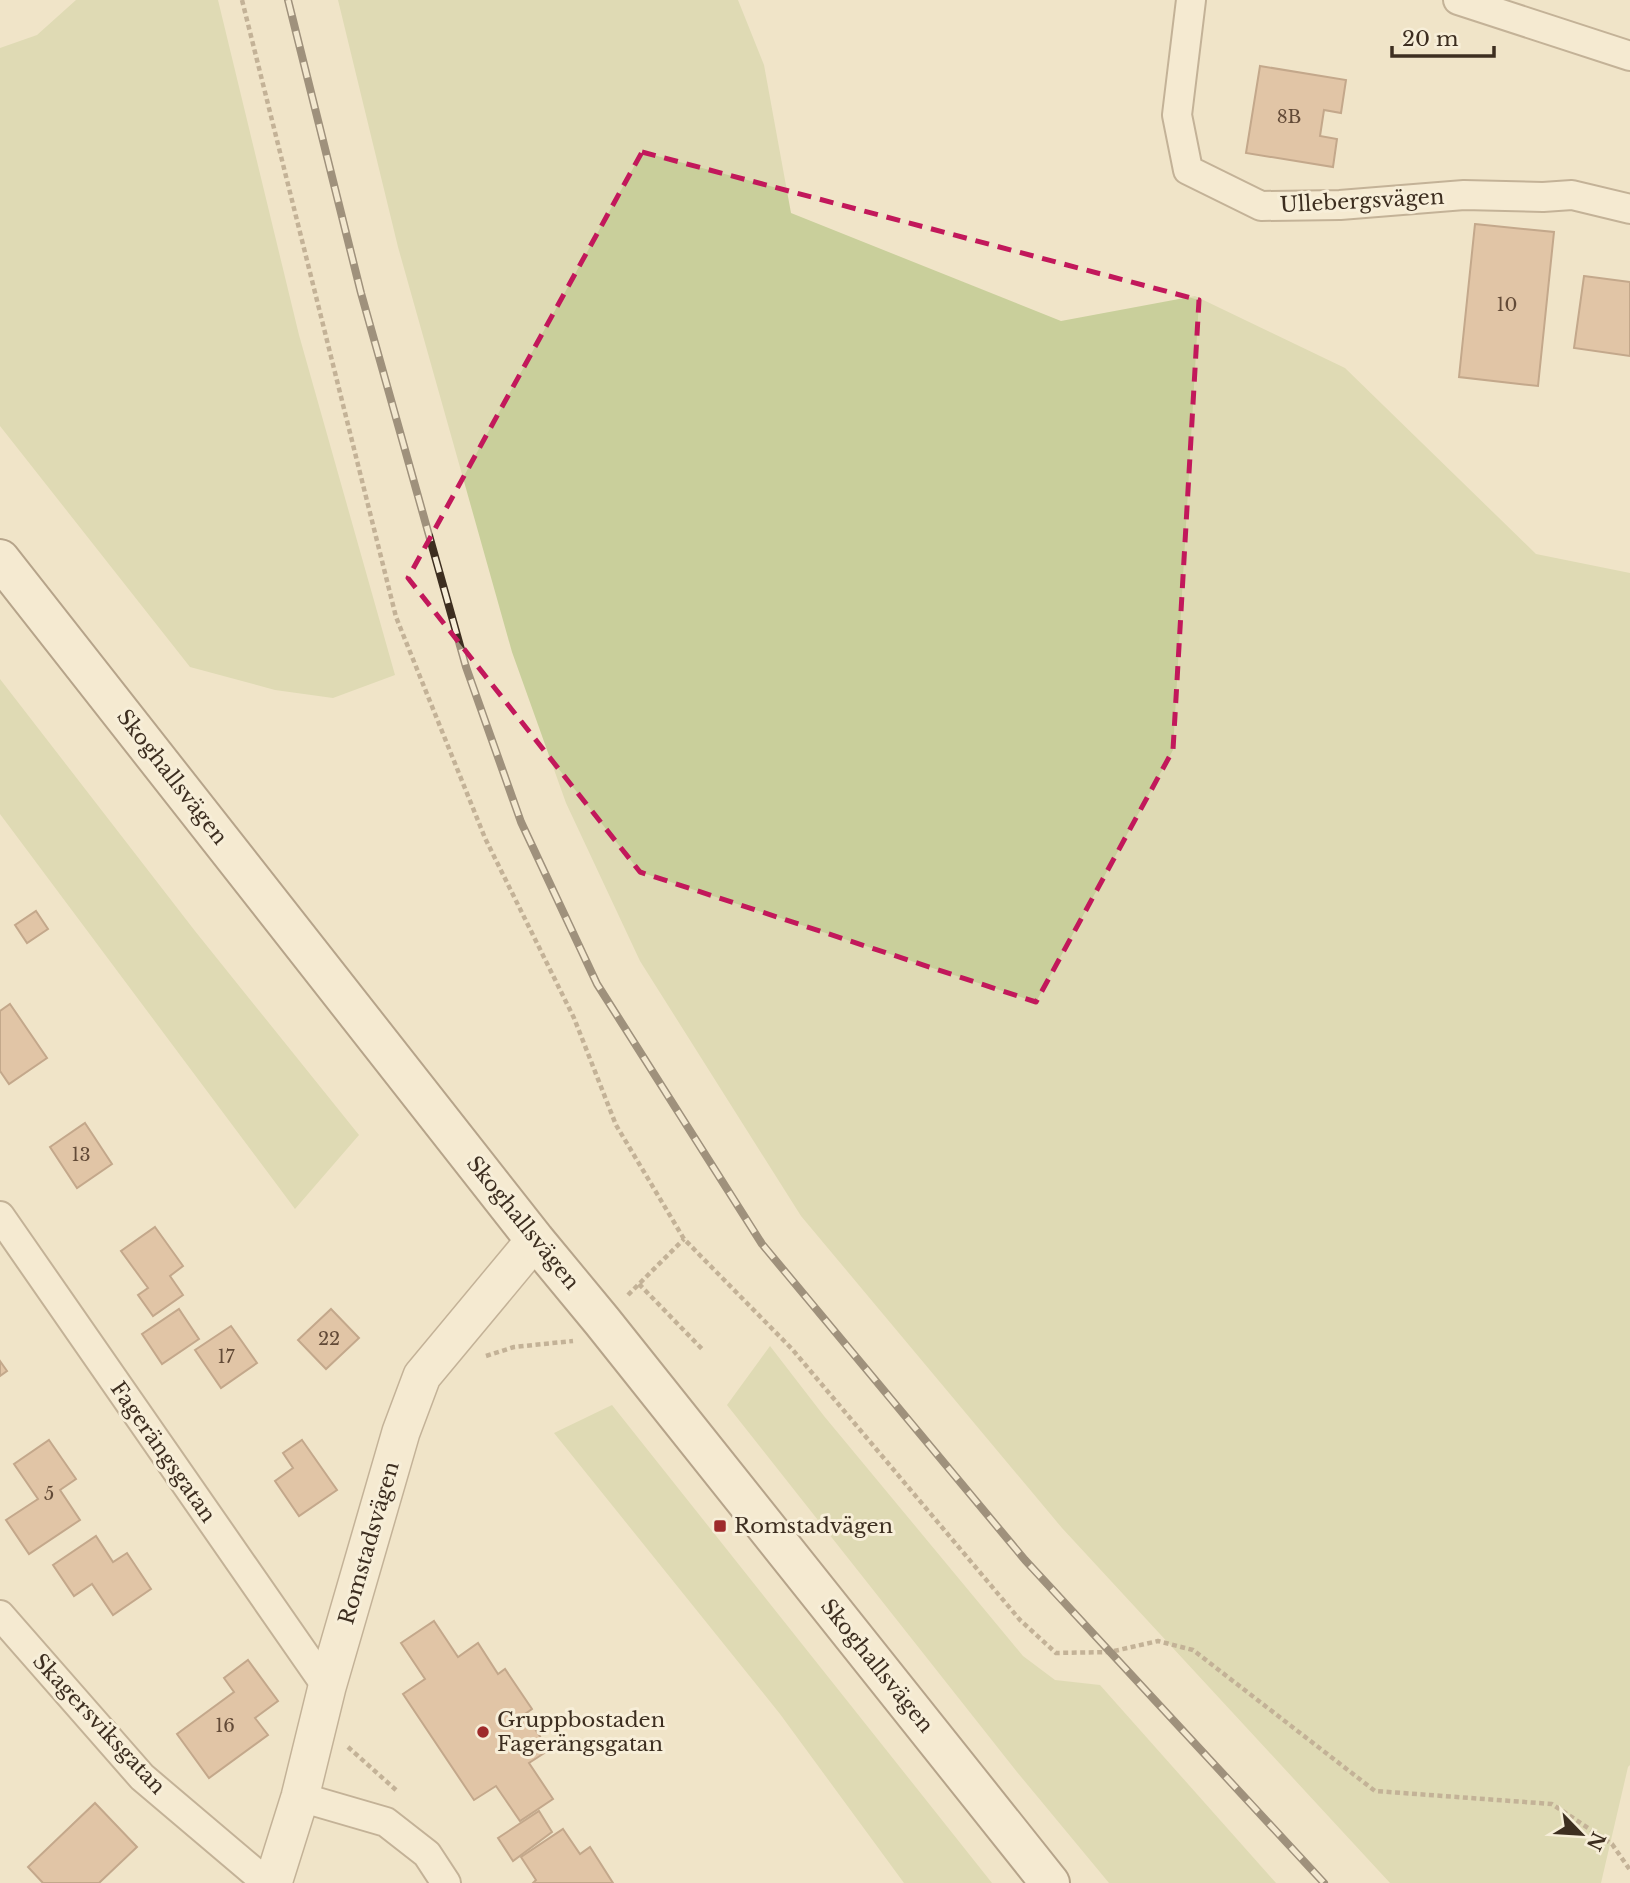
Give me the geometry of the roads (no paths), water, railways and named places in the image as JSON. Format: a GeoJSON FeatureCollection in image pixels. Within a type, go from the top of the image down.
{"type":"FeatureCollection","features":[{"type":"Feature","properties":{"kind":"main road","name":"Skoghallsvägen"},"geometry":{"type":"LineString","coordinates":[[0,559],[535,1240],[1050,1883]]}},
{"type":"Feature","properties":{"kind":"street","name":"Ullebergsvägen"},"geometry":{"type":"LineString","coordinates":[[1191,0],[1177,115],[1188,170],[1261,206],[1340,205],[1464,195],[1572,195],[1630,209]]}},
{"type":"Feature","properties":{"kind":"street"},"geometry":{"type":"LineString","coordinates":[[1458,0],[1630,56]]}},
{"type":"Feature","properties":{"kind":"street","name":"Fagerängsgatan"},"geometry":{"type":"LineString","coordinates":[[0,1216],[327,1687]]}},
{"type":"Feature","properties":{"kind":"street","name":"Romstadsvägen"},"geometry":{"type":"LineString","coordinates":[[273,1883],[300,1797],[327,1687],[401,1432],[422,1376],[535,1240]]}},
{"type":"Feature","properties":{"kind":"street","name":"Skagersviksgatan"},"geometry":{"type":"LineString","coordinates":[[0,1615],[142,1777],[267,1883]]}},
{"type":"Feature","properties":{"kind":"street"},"geometry":{"type":"LineString","coordinates":[[300,1797],[386,1822],[427,1854],[446,1883]]}},
{"type":"Feature","properties":{"kind":"railway"},"geometry":{"type":"LineString","coordinates":[[288,0],[361,293],[466,667],[521,822],[597,984],[762,1244],[1025,1560],[1324,1883]]}},
{"type":"Feature","properties":{"kind":"place","name":"Romstadvägen"},"geometry":{"type":"Point","coordinates":[720,1526]}},
{"type":"Feature","properties":{"kind":"place","name":"Gruppbostaden Fagerängsgatan"},"geometry":{"type":"Point","coordinates":[483,1732]}}]}
